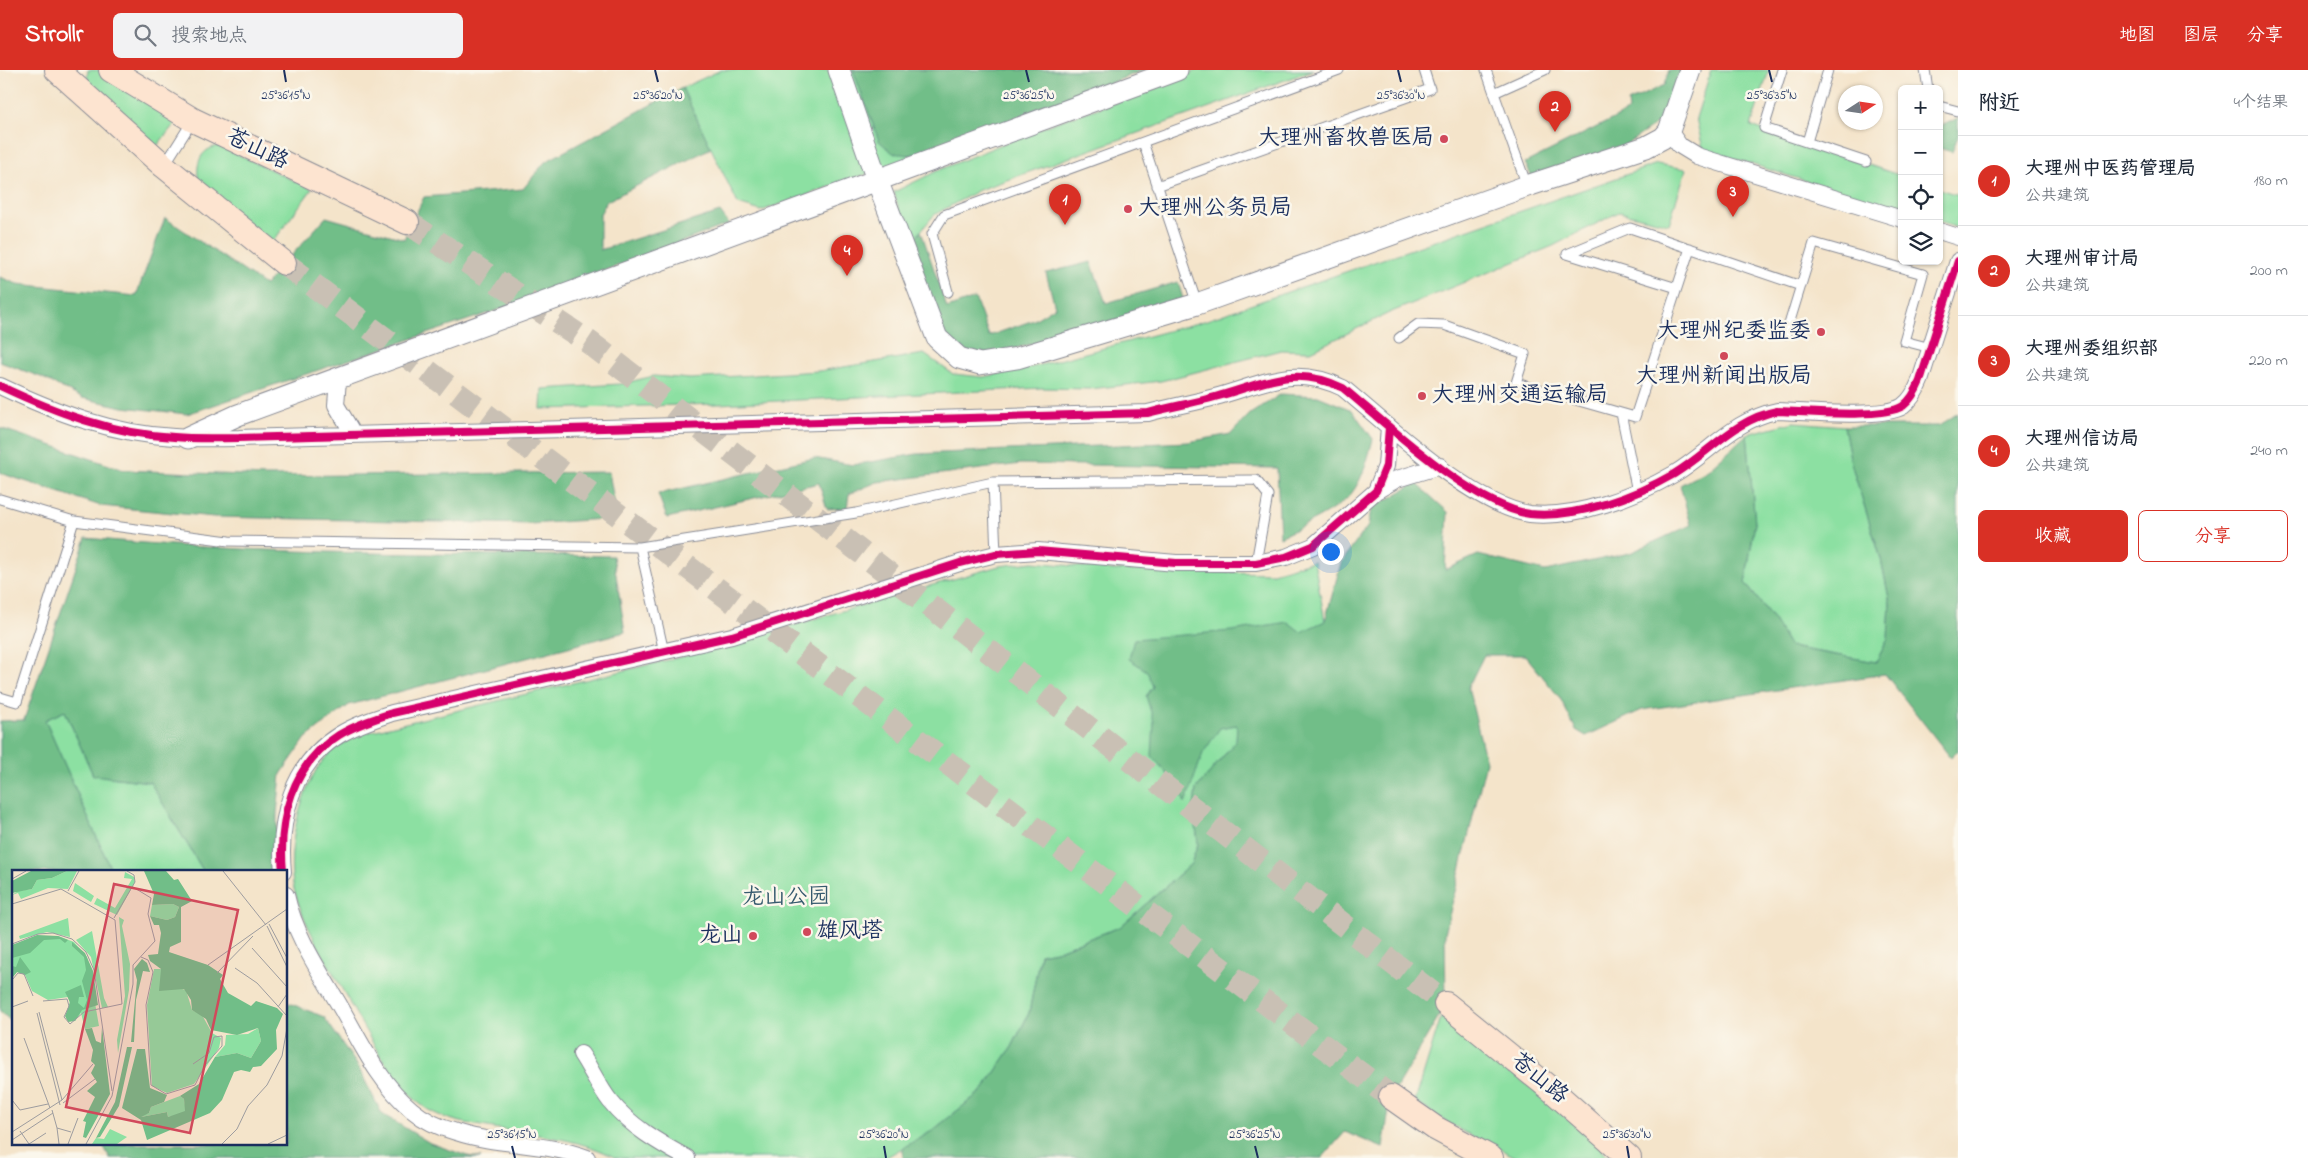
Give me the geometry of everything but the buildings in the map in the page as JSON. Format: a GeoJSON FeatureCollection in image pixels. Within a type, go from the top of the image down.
{"type":"FeatureCollection","features":[{"type":"Feature","properties":{"kind":"main road"},"geometry":{"type":"LineString","coordinates":[[57,70],[164,166],[284,263]]}},
{"type":"Feature","properties":{"kind":"main road","name":"苍山路"},"geometry":{"type":"LineString","coordinates":[[111,70],[193,120],[407,222]]}},
{"type":"Feature","properties":{"kind":"main road","name":"苍山路"},"geometry":{"type":"LineString","coordinates":[[1446,1004],[1553,1090],[1629,1158]]}},
{"type":"Feature","properties":{"kind":"main road"},"geometry":{"type":"LineString","coordinates":[[1391,1097],[1427,1123],[1491,1158]]}},
{"type":"Feature","properties":{"kind":"street"},"geometry":{"type":"LineString","coordinates":[[839,70],[930,324],[941,343],[959,358],[980,364],[1017,358],[1197,304],[1527,186],[1646,146],[1663,138],[1668,131],[1690,70]]}},
{"type":"Feature","properties":{"kind":"street"},"geometry":{"type":"LineString","coordinates":[[188,438],[238,415],[1177,70]]}},
{"type":"Feature","properties":{"kind":"street"},"geometry":{"type":"LineString","coordinates":[[1668,131],[1679,145],[1696,156],[1898,218]]}},
{"type":"Feature","properties":{"kind":"street"},"geometry":{"type":"LineString","coordinates":[[1943,232],[1958,237]]}},
{"type":"Feature","properties":{"kind":"street"},"geometry":{"type":"LineString","coordinates":[[0,386],[45,407],[92,423],[142,434],[188,438],[1148,413],[1214,398],[1260,382],[1296,375],[1327,380],[1344,388],[1389,428],[1440,466],[1506,507],[1530,514],[1564,514],[1637,492],[1677,472],[1735,428],[1764,414],[1777,411],[1884,412],[1901,407],[1914,394],[1931,348],[1958,261]]}},
{"type":"Feature","properties":{"kind":"street"},"geometry":{"type":"LineString","coordinates":[[338,379],[335,396],[336,405],[354,435]]}},
{"type":"Feature","properties":{"kind":"street"},"geometry":{"type":"LineString","coordinates":[[1376,491],[1386,466],[1389,428]]}},
{"type":"Feature","properties":{"kind":"street"},"geometry":{"type":"LineString","coordinates":[[282,870],[282,832],[291,791],[315,755],[341,733],[392,713],[732,636],[960,563],[996,554],[1038,551],[1176,562],[1256,563],[1286,557],[1312,546],[1376,491],[1406,476],[1440,466]]}},
{"type":"Feature","properties":{"kind":"street"},"geometry":{"type":"LineString","coordinates":[[288,902],[294,921],[305,945],[371,1059],[389,1085],[411,1110],[456,1132],[560,1150],[587,1158]]}},
{"type":"Feature","properties":{"kind":"street"},"geometry":{"type":"LineString","coordinates":[[582,1054],[609,1100],[625,1117],[648,1136],[688,1158]]}},
{"type":"Feature","properties":{"kind":"lane"},"geometry":{"type":"LineString","coordinates":[[948,292],[932,234],[944,215],[1339,70]]}},
{"type":"Feature","properties":{"kind":"lane"},"geometry":{"type":"LineString","coordinates":[[1157,186],[1430,89],[1424,70]]}},
{"type":"Feature","properties":{"kind":"lane"},"geometry":{"type":"LineString","coordinates":[[1486,70],[1527,186]]}},
{"type":"Feature","properties":{"kind":"lane"},"geometry":{"type":"LineString","coordinates":[[1782,70],[1764,128],[1866,162]]}},
{"type":"Feature","properties":{"kind":"lane"},"geometry":{"type":"LineString","coordinates":[[1806,142],[1828,70]]}},
{"type":"Feature","properties":{"kind":"lane"},"geometry":{"type":"LineString","coordinates":[[1925,70],[1927,85]]}},
{"type":"Feature","properties":{"kind":"lane"},"geometry":{"type":"LineString","coordinates":[[1494,93],[1538,71]]}},
{"type":"Feature","properties":{"kind":"lane"},"geometry":{"type":"LineString","coordinates":[[1943,107],[1958,111]]}},
{"type":"Feature","properties":{"kind":"lane"},"geometry":{"type":"LineString","coordinates":[[164,166],[193,120]]}},
{"type":"Feature","properties":{"kind":"lane"},"geometry":{"type":"LineString","coordinates":[[1144,142],[1197,304]]}},
{"type":"Feature","properties":{"kind":"lane"},"geometry":{"type":"LineString","coordinates":[[1677,288],[1567,254],[1630,228],[1801,286]]}},
{"type":"Feature","properties":{"kind":"lane"},"geometry":{"type":"LineString","coordinates":[[1786,334],[1814,243],[1923,274],[1904,341],[1931,348]]}},
{"type":"Feature","properties":{"kind":"lane"},"geometry":{"type":"LineString","coordinates":[[1399,338],[1418,324],[1444,325],[1525,354],[1516,383],[1636,417],[1690,248]]}},
{"type":"Feature","properties":{"kind":"lane"},"geometry":{"type":"LineString","coordinates":[[1621,413],[1637,492]]}},
{"type":"Feature","properties":{"kind":"lane"},"geometry":{"type":"LineString","coordinates":[[0,499],[74,521],[228,541],[640,548],[856,513],[993,482],[1256,480],[1268,495],[1256,563]]}},
{"type":"Feature","properties":{"kind":"lane"},"geometry":{"type":"LineString","coordinates":[[993,482],[996,554]]}},
{"type":"Feature","properties":{"kind":"lane"},"geometry":{"type":"LineString","coordinates":[[0,697],[17,702],[74,521]]}},
{"type":"Feature","properties":{"kind":"lane"},"geometry":{"type":"LineString","coordinates":[[640,548],[664,652]]}},
{"type":"Feature","properties":{"kind":"green space"},"geometry":{"type":"Polygon","coordinates":[[[88,70],[102,70],[177,121],[156,147],[89,83],[87,77],[88,70]]]}},
{"type":"Feature","properties":{"kind":"green space"},"geometry":{"type":"Polygon","coordinates":[[[721,70],[1144,70],[941,148],[761,211],[738,204],[682,88],[721,70]]]}},
{"type":"Feature","properties":{"kind":"green space"},"geometry":{"type":"Polygon","coordinates":[[[853,70],[1144,70],[941,148],[909,155],[893,153],[879,141],[853,70]]]}},
{"type":"Feature","properties":{"kind":"green space"},"geometry":{"type":"Polygon","coordinates":[[[1198,70],[1313,70],[979,190],[934,215],[909,245],[894,192],[939,170],[1056,122],[1147,92],[1198,70]]]}},
{"type":"Feature","properties":{"kind":"green space"},"geometry":{"type":"Polygon","coordinates":[[[1669,70],[1685,70],[1670,115],[1621,148],[1532,177],[1525,163],[1629,111],[1628,102],[1664,85],[1669,70]]]}},
{"type":"Feature","properties":{"kind":"green space"},"geometry":{"type":"Polygon","coordinates":[[[1711,70],[1769,70],[1751,126],[1898,175],[1898,210],[1703,149],[1696,118],[1711,70]]]}},
{"type":"Feature","properties":{"kind":"green space"},"geometry":{"type":"Polygon","coordinates":[[[682,88],[711,148],[607,201],[600,214],[600,250],[720,212],[729,224],[513,305],[187,414],[123,407],[82,398],[41,377],[0,362],[0,277],[17,284],[136,296],[165,218],[265,285],[326,217],[404,239],[424,197],[523,189],[545,162],[682,88]]]}},
{"type":"Feature","properties":{"kind":"green space"},"geometry":{"type":"Polygon","coordinates":[[[1958,118],[1958,136],[1952,152],[1943,149],[1943,125],[1958,118]]]}},
{"type":"Feature","properties":{"kind":"green space"},"geometry":{"type":"Polygon","coordinates":[[[220,146],[312,189],[269,247],[199,183],[198,169],[200,158],[213,147],[220,146]]]}},
{"type":"Feature","properties":{"kind":"green space"},"geometry":{"type":"Polygon","coordinates":[[[1657,164],[1686,169],[1669,224],[1619,212],[1553,246],[1389,313],[1311,351],[1281,350],[1161,381],[1090,389],[1042,388],[718,404],[541,409],[542,389],[620,384],[654,376],[690,379],[819,371],[924,354],[953,374],[983,377],[1033,367],[1201,322],[1657,164]]]}},
{"type":"Feature","properties":{"kind":"green space"},"geometry":{"type":"Polygon","coordinates":[[[1943,190],[1958,195],[1958,228],[1943,223],[1943,190]]]}},
{"type":"Feature","properties":{"kind":"green space"},"geometry":{"type":"Polygon","coordinates":[[[921,231],[947,308],[975,298],[989,336],[1034,320],[1055,307],[1046,273],[1091,262],[1106,303],[1178,282],[1184,302],[995,354],[967,352],[940,332],[909,245],[921,231]]]}},
{"type":"Feature","properties":{"kind":"green space"},"geometry":{"type":"Polygon","coordinates":[[[1281,394],[1318,396],[1352,410],[1373,439],[1362,475],[1351,494],[1328,512],[1280,537],[1277,468],[1021,464],[877,482],[849,494],[847,508],[827,509],[819,483],[667,518],[658,494],[814,458],[853,465],[917,454],[1188,442],[1231,434],[1250,414],[1281,394]]]}},
{"type":"Feature","properties":{"kind":"green space"},"geometry":{"type":"Polygon","coordinates":[[[1958,413],[1958,751],[1951,758],[1885,674],[1642,710],[1586,736],[1576,730],[1560,698],[1525,655],[1484,655],[1468,687],[1486,762],[1445,933],[1446,1004],[1391,1097],[1383,1148],[1345,1132],[1322,1158],[903,1158],[903,1148],[932,1131],[983,1090],[1012,1047],[1029,1013],[1040,954],[1056,951],[1120,927],[1191,864],[1198,844],[1194,807],[1196,789],[1236,741],[1237,725],[1220,728],[1203,753],[1185,804],[1180,789],[1152,756],[1154,722],[1146,696],[1153,687],[1147,671],[1129,659],[1134,639],[1232,631],[1288,622],[1301,632],[1325,621],[1341,563],[1368,526],[1371,509],[1416,483],[1448,512],[1445,570],[1478,555],[1545,571],[1630,553],[1691,525],[1680,485],[1708,470],[1747,434],[1755,523],[1745,583],[1774,620],[1790,647],[1876,662],[1888,639],[1890,603],[1881,559],[1851,463],[1844,426],[1939,426],[1958,413]]]}},
{"type":"Feature","properties":{"kind":"green space"},"geometry":{"type":"Polygon","coordinates":[[[1794,422],[1844,426],[1851,463],[1881,559],[1890,603],[1888,639],[1876,662],[1790,647],[1774,620],[1745,583],[1755,523],[1747,434],[1794,422]]]}},
{"type":"Feature","properties":{"kind":"green space"},"geometry":{"type":"Polygon","coordinates":[[[0,428],[124,470],[266,476],[609,472],[617,518],[530,524],[214,517],[101,506],[0,473],[0,428]]]}},
{"type":"Feature","properties":{"kind":"green space"},"geometry":{"type":"Polygon","coordinates":[[[86,538],[152,544],[283,551],[613,556],[625,632],[349,705],[306,738],[281,774],[277,813],[276,870],[203,870],[150,782],[93,775],[65,711],[45,720],[111,870],[12,870],[12,1022],[0,1011],[0,721],[24,720],[86,538]]]}},
{"type":"Feature","properties":{"kind":"green space","name":"龙山公园"},"geometry":{"type":"Polygon","coordinates":[[[1314,561],[1325,621],[1236,741],[1196,789],[1194,807],[1198,844],[1191,864],[1120,927],[1056,951],[1040,954],[1029,1013],[1012,1047],[983,1090],[932,1131],[885,1158],[616,1158],[586,1145],[570,1141],[457,1121],[441,1116],[427,1109],[416,1100],[395,1077],[385,1062],[320,949],[305,919],[294,889],[292,856],[294,837],[303,798],[310,781],[319,766],[333,750],[364,733],[685,656],[999,566],[1033,562],[1114,570],[1273,573],[1314,561]]]}},
{"type":"Feature","properties":{"kind":"green space"},"geometry":{"type":"Polygon","coordinates":[[[65,711],[93,775],[150,782],[203,870],[111,870],[45,720],[65,711]]]}},
{"type":"Feature","properties":{"kind":"green space"},"geometry":{"type":"Polygon","coordinates":[[[289,1003],[324,1017],[357,1065],[382,1114],[430,1143],[467,1156],[481,1158],[110,1158],[103,1146],[288,1146],[289,1003]]]}},
{"type":"Feature","properties":{"kind":"green space"},"geometry":{"type":"Polygon","coordinates":[[[1441,1017],[1493,1056],[1602,1148],[1608,1158],[1518,1158],[1460,1130],[1415,1102],[1441,1017]]]}},
{"type":"Feature","properties":{"kind":"tunnel"},"geometry":{"type":"LineString","coordinates":[[407,222],[590,343],[1446,1004]]}},
{"type":"Feature","properties":{"kind":"tunnel"},"geometry":{"type":"LineString","coordinates":[[284,263],[1391,1097]]}},
{"type":"Feature","properties":{"kind":"cycle path"},"geometry":{"type":"LineString","coordinates":[[0,386],[63,413],[128,431],[182,438],[239,438],[1148,413],[1215,397],[1264,382],[1293,377],[1309,377],[1343,388],[1432,462],[1483,496],[1507,508],[1530,514],[1548,515],[1605,504],[1642,490],[1687,466],[1735,429],[1762,415],[1777,411],[1861,414],[1893,410],[1903,406],[1913,395],[1920,381],[1958,261]]}},
{"type":"Feature","properties":{"kind":"cycle path"},"geometry":{"type":"LineString","coordinates":[[283,870],[283,832],[286,813],[299,777],[323,747],[339,735],[365,722],[392,713],[732,636],[960,563],[996,554],[1038,551],[1176,563],[1256,563],[1286,557],[1313,546],[1376,491],[1386,466],[1389,427]]}},
{"type":"Feature","properties":{"kind":"place","name":"大理州审计局"},"geometry":{"type":"Point","coordinates":[1555,132]}},
{"type":"Feature","properties":{"kind":"place","name":"大理州畜牧兽医局"},"geometry":{"type":"Point","coordinates":[1444,139]}},
{"type":"Feature","properties":{"kind":"place","name":"大理州公务员局"},"geometry":{"type":"Point","coordinates":[1128,209]}},
{"type":"Feature","properties":{"kind":"place","name":"大理州委组织部"},"geometry":{"type":"Point","coordinates":[1733,217]}},
{"type":"Feature","properties":{"kind":"place","name":"大理州中医药管理局"},"geometry":{"type":"Point","coordinates":[1065,225]}},
{"type":"Feature","properties":{"kind":"place","name":"大理州信访局"},"geometry":{"type":"Point","coordinates":[847,276]}},
{"type":"Feature","properties":{"kind":"place","name":"大理州纪委监委"},"geometry":{"type":"Point","coordinates":[1821,332]}},
{"type":"Feature","properties":{"kind":"place","name":"大理州新闻出版局"},"geometry":{"type":"Point","coordinates":[1724,356]}},
{"type":"Feature","properties":{"kind":"place","name":"大理州交通运输局"},"geometry":{"type":"Point","coordinates":[1422,396]}},
{"type":"Feature","properties":{"kind":"place","name":"雄风塔"},"geometry":{"type":"Point","coordinates":[807,932]}},
{"type":"Feature","properties":{"kind":"place","name":"龙山"},"geometry":{"type":"Point","coordinates":[753,936]}}]}
